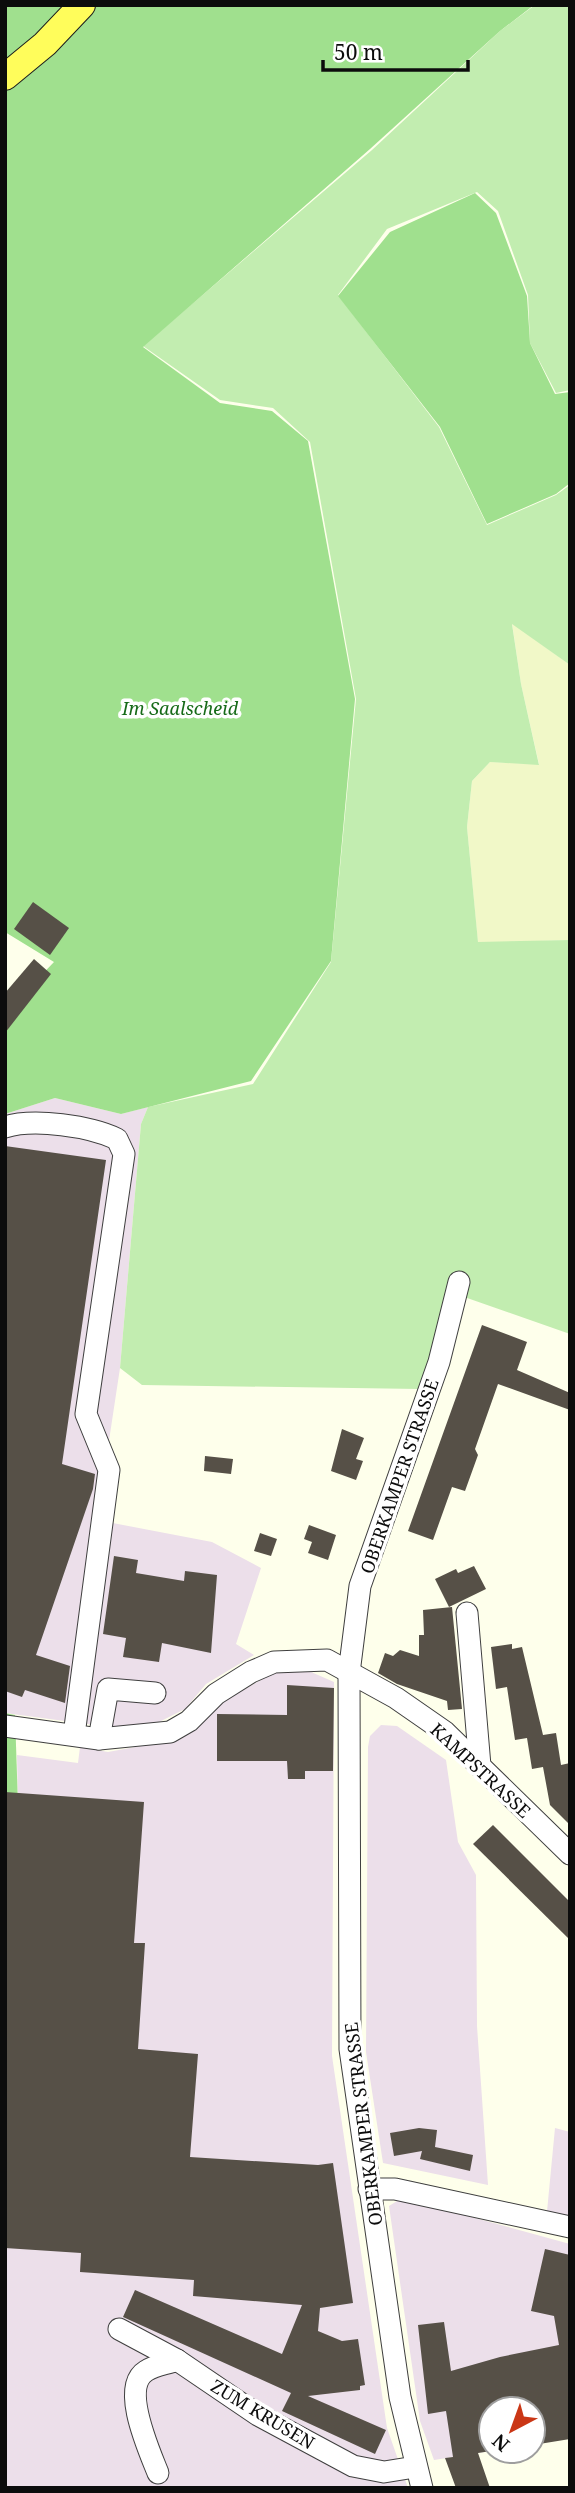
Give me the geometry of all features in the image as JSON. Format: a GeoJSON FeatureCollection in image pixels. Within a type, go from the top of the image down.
{"type":"FeatureCollection","features":[{"type":"Feature","properties":{"kind":"main road"},"geometry":{"type":"LineString","coordinates":[[5,77],[45,44],[82,5]]}},
{"type":"Feature","properties":{"kind":"street"},"geometry":{"type":"LineString","coordinates":[[5,1127],[23,1121],[103,1132],[117,1139],[124,1154],[86,1414],[109,1470],[74,1735]]}},
{"type":"Feature","properties":{"kind":"street","name":"OBERKAMPER STRASSE"},"geometry":{"type":"LineString","coordinates":[[422,2488],[400,2397],[350,2049],[349,1672],[360,1586],[439,1362],[459,1282]]}},
{"type":"Feature","properties":{"kind":"street"},"geometry":{"type":"LineString","coordinates":[[467,1613],[480,1766]]}},
{"type":"Feature","properties":{"kind":"street"},"geometry":{"type":"LineString","coordinates":[[5,1727],[99,1739],[170,1732],[189,1721],[216,1694],[274,1662],[327,1660],[349,1672]]}},
{"type":"Feature","properties":{"kind":"street","name":"KAMPSTRASSE"},"geometry":{"type":"LineString","coordinates":[[349,1672],[396,1698],[445,1732],[570,1854]]}},
{"type":"Feature","properties":{"kind":"street"},"geometry":{"type":"LineString","coordinates":[[99,1739],[108,1689],[155,1693]]}},
{"type":"Feature","properties":{"kind":"street"},"geometry":{"type":"LineString","coordinates":[[369,2189],[395,2189],[570,2227]]}},
{"type":"Feature","properties":{"kind":"street","name":"ZUM KRUSEN"},"geometry":{"type":"LineString","coordinates":[[119,2329],[177,2360],[258,2415],[353,2466],[384,2472],[415,2467]]}},
{"type":"Feature","properties":{"kind":"street"},"geometry":{"type":"LineString","coordinates":[[158,2473],[134,2397],[136,2381],[146,2371],[177,2360]]}},
{"type":"Feature","properties":{"kind":"shaded area"},"geometry":{"type":"Polygon","coordinates":[[[55,1098],[121,1114],[148,1107],[141,1124],[120,1368],[97,1520],[212,1542],[261,1568],[236,1644],[254,1655],[206,1684],[185,1709],[159,1722],[124,1729],[5,1713],[5,1114],[55,1098]]]}},
{"type":"Feature","properties":{"kind":"shaded area"},"geometry":{"type":"Polygon","coordinates":[[[302,1668],[334,1682],[332,2056],[387,2428],[408,2488],[5,2488],[5,1804],[18,1805],[17,1755],[78,1763],[80,1747],[108,1752],[179,1739],[199,1727],[217,1705],[280,1669],[302,1668]]]}},
{"type":"Feature","properties":{"kind":"shaded area"},"geometry":{"type":"Polygon","coordinates":[[[381,1725],[397,1726],[446,1760],[458,1842],[476,1875],[477,2026],[488,2185],[383,2163],[366,2052],[368,1747],[370,1736],[381,1725]]]}},
{"type":"Feature","properties":{"kind":"shaded area"},"geometry":{"type":"Polygon","coordinates":[[[555,2128],[570,2132],[570,2229],[546,2222],[555,2128]]]}},
{"type":"Feature","properties":{"kind":"shaded area"},"geometry":{"type":"Polygon","coordinates":[[[402,2198],[570,2244],[570,2439],[547,2420],[547,2395],[477,2395],[477,2453],[434,2460],[420,2421],[389,2206],[402,2198]]]}},
{"type":"Feature","properties":{"kind":"green space","name":"Im Saalscheid"},"geometry":{"type":"Polygon","coordinates":[[[5,5],[534,5],[500,31],[370,149],[143,347],[220,403],[272,411],[308,441],[355,699],[331,961],[251,1081],[121,1114],[55,1098],[5,1114],[5,1013],[54,962],[5,932],[5,5]]]}},
{"type":"Feature","properties":{"kind":"green space"},"geometry":{"type":"Polygon","coordinates":[[[535,5],[570,5],[570,390],[556,393],[530,343],[528,295],[498,211],[477,192],[387,229],[338,295],[439,427],[487,525],[556,495],[570,485],[570,665],[512,624],[521,684],[539,765],[490,762],[472,781],[467,827],[478,942],[570,940],[570,1334],[450,1292],[419,1389],[142,1385],[120,1368],[141,1124],[148,1107],[253,1084],[331,962],[356,699],[310,442],[273,408],[220,400],[143,346],[372,150],[500,31],[535,5]]]}},
{"type":"Feature","properties":{"kind":"green space"},"geometry":{"type":"Polygon","coordinates":[[[475,193],[496,213],[527,296],[530,343],[555,394],[570,392],[570,483],[556,494],[487,524],[440,427],[338,296],[390,232],[475,193]]]}},
{"type":"Feature","properties":{"kind":"green space"},"geometry":{"type":"Polygon","coordinates":[[[512,623],[570,665],[570,940],[478,943],[467,827],[472,781],[490,762],[539,764],[521,684],[512,623]]]}},
{"type":"Feature","properties":{"kind":"green space"},"geometry":{"type":"Polygon","coordinates":[[[5,1713],[15,1715],[18,1805],[5,1804],[5,1713]]]}},
{"type":"Feature","properties":{"kind":"building"},"geometry":{"type":"Polygon","coordinates":[[[33,902],[69,928],[50,955],[14,929],[33,902]]]}},
{"type":"Feature","properties":{"kind":"building"},"geometry":{"type":"Polygon","coordinates":[[[34,959],[51,974],[5,1033],[5,993],[34,959]]]}},
{"type":"Feature","properties":{"kind":"building"},"geometry":{"type":"Polygon","coordinates":[[[5,1146],[106,1160],[62,1464],[95,1474],[93,1489],[36,1655],[70,1666],[65,1703],[25,1690],[22,1697],[5,1691],[5,1146]]]}},
{"type":"Feature","properties":{"kind":"building"},"geometry":{"type":"Polygon","coordinates":[[[482,1325],[527,1342],[517,1370],[570,1393],[570,1410],[498,1384],[475,1449],[478,1455],[465,1491],[452,1487],[433,1540],[408,1531],[482,1325]]]}},
{"type":"Feature","properties":{"kind":"building"},"geometry":{"type":"Polygon","coordinates":[[[342,1429],[364,1438],[356,1459],[363,1461],[356,1480],[331,1471],[342,1429]]]}},
{"type":"Feature","properties":{"kind":"building"},"geometry":{"type":"Polygon","coordinates":[[[205,1456],[233,1459],[231,1474],[204,1471],[205,1456]]]}},
{"type":"Feature","properties":{"kind":"building"},"geometry":{"type":"Polygon","coordinates":[[[309,1525],[336,1535],[328,1560],[308,1553],[312,1542],[304,1539],[309,1525]]]}},
{"type":"Feature","properties":{"kind":"building"},"geometry":{"type":"Polygon","coordinates":[[[260,1533],[277,1539],[271,1556],[254,1551],[260,1533]]]}},
{"type":"Feature","properties":{"kind":"building"},"geometry":{"type":"Polygon","coordinates":[[[114,1556],[138,1560],[136,1573],[184,1581],[185,1571],[217,1575],[211,1653],[162,1643],[159,1662],[123,1657],[126,1638],[103,1634],[114,1556]]]}},
{"type":"Feature","properties":{"kind":"building"},"geometry":{"type":"Polygon","coordinates":[[[474,1566],[486,1589],[449,1607],[435,1579],[456,1569],[458,1573],[474,1566]]]}},
{"type":"Feature","properties":{"kind":"building"},"geometry":{"type":"Polygon","coordinates":[[[452,1607],[462,1709],[448,1710],[447,1701],[397,1684],[378,1673],[385,1653],[393,1656],[400,1650],[419,1656],[419,1635],[424,1635],[423,1610],[452,1607]]]}},
{"type":"Feature","properties":{"kind":"building"},"geometry":{"type":"Polygon","coordinates":[[[512,1644],[512,1649],[522,1647],[543,1735],[556,1733],[561,1765],[570,1763],[570,1825],[550,1805],[543,1767],[532,1769],[527,1738],[515,1740],[507,1687],[496,1689],[491,1647],[512,1644]]]}},
{"type":"Feature","properties":{"kind":"building"},"geometry":{"type":"Polygon","coordinates":[[[287,1685],[334,1688],[333,1771],[305,1771],[305,1779],[288,1779],[287,1761],[217,1761],[217,1714],[287,1715],[287,1685]]]}},
{"type":"Feature","properties":{"kind":"building"},"geometry":{"type":"Polygon","coordinates":[[[5,1792],[144,1802],[134,1943],[145,1943],[138,2049],[198,2054],[190,2157],[318,2165],[333,2163],[353,2303],[320,2308],[318,2331],[342,2341],[358,2339],[365,2385],[360,2386],[360,2390],[308,2396],[386,2430],[375,2454],[282,2411],[291,2393],[123,2317],[135,2290],[282,2354],[302,2305],[193,2296],[194,2280],[80,2272],[81,2253],[5,2248],[5,1792]]]}},
{"type":"Feature","properties":{"kind":"building"},"geometry":{"type":"Polygon","coordinates":[[[493,1825],[570,1902],[570,1940],[473,1844],[493,1825]]]}},
{"type":"Feature","properties":{"kind":"building"},"geometry":{"type":"Polygon","coordinates":[[[419,2128],[437,2130],[435,2147],[473,2155],[470,2171],[420,2159],[422,2151],[394,2156],[390,2133],[419,2128]]]}},
{"type":"Feature","properties":{"kind":"building"},"geometry":{"type":"Polygon","coordinates":[[[545,2249],[570,2255],[570,2439],[547,2443],[547,2395],[477,2395],[477,2465],[482,2465],[490,2488],[456,2488],[445,2458],[453,2457],[446,2411],[428,2414],[418,2325],[444,2322],[451,2371],[500,2357],[559,2345],[554,2316],[531,2311],[545,2249]]]}}]}
